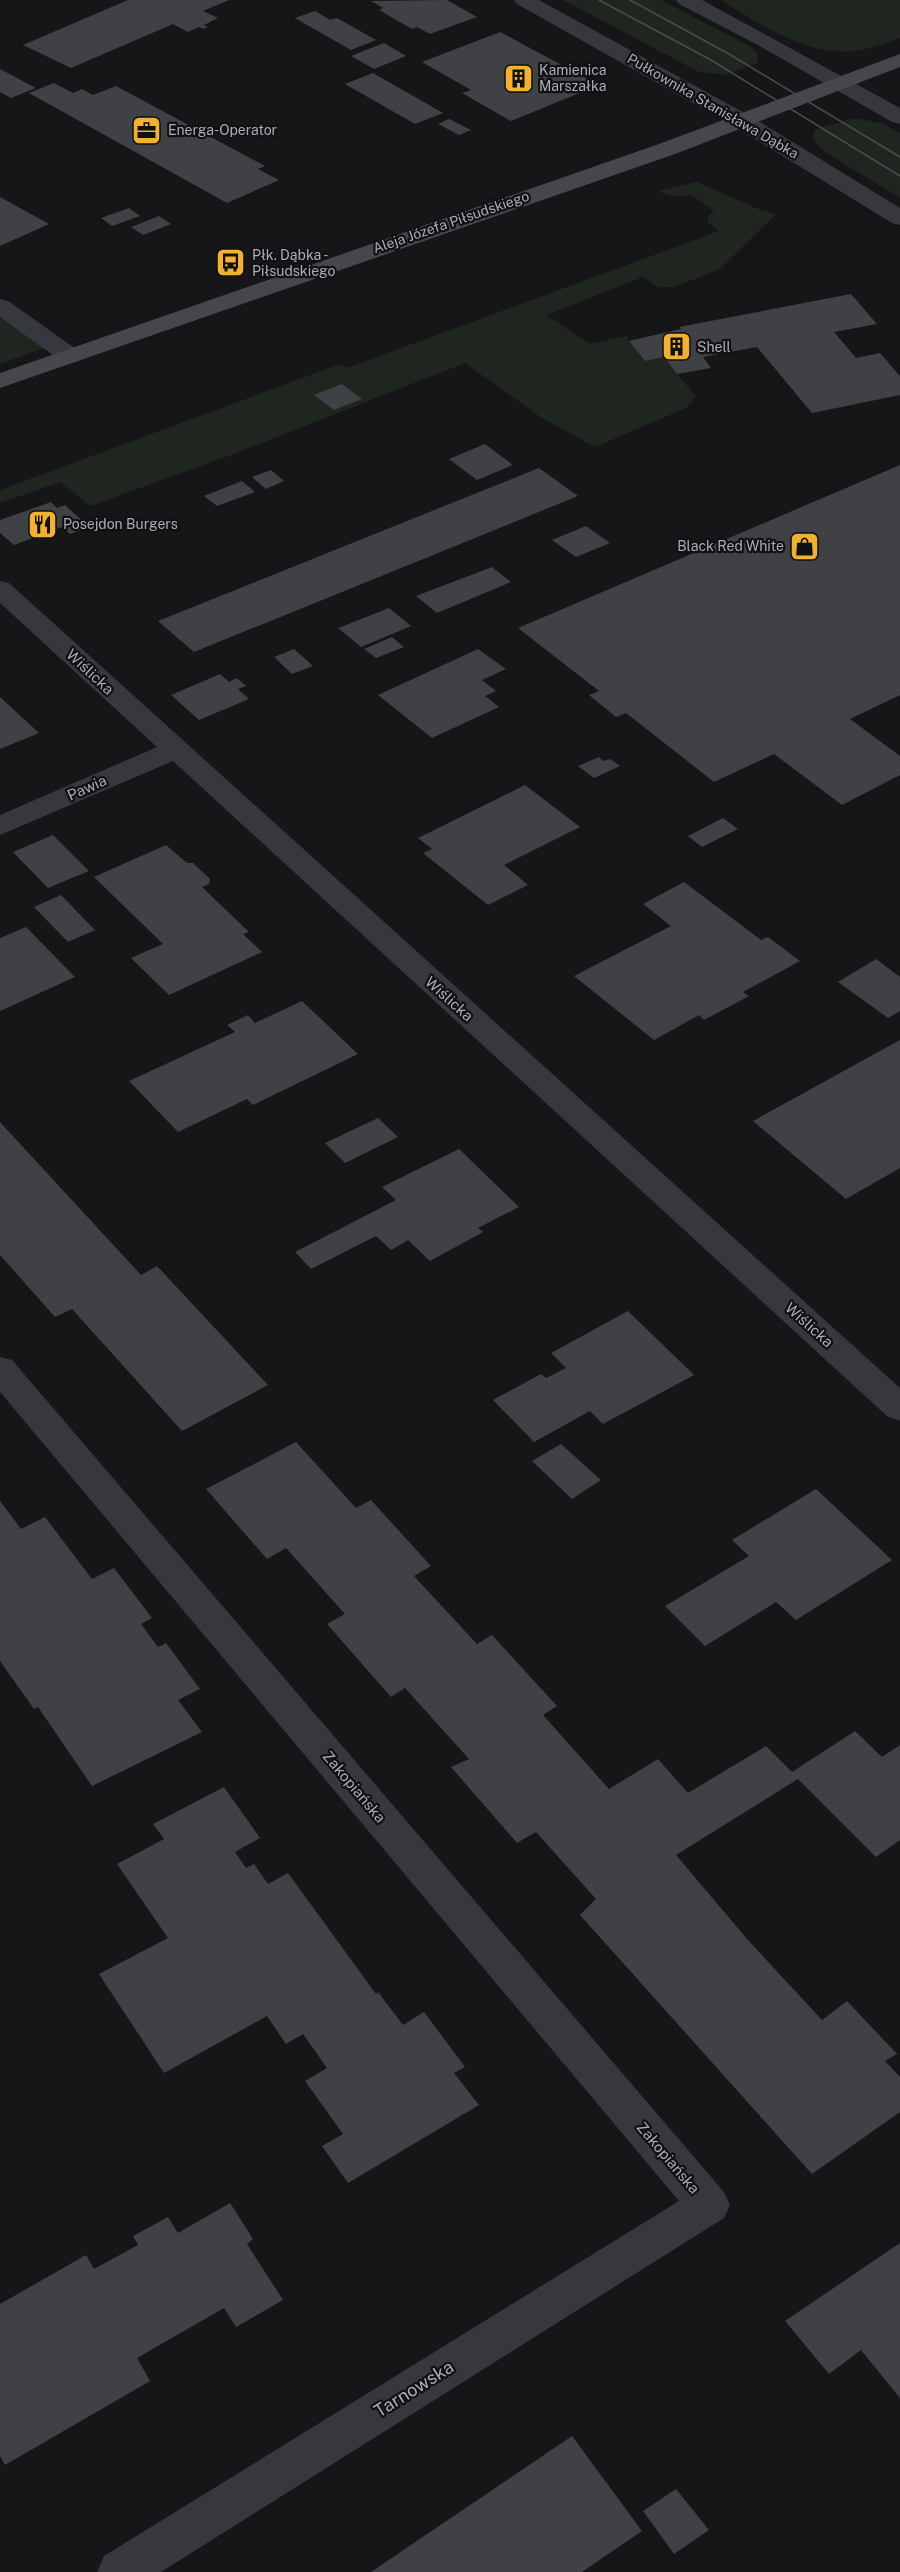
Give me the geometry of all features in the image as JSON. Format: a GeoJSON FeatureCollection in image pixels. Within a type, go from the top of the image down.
{"type":"FeatureCollection","features":[{"type":"Feature","properties":{"kind":"main road","name":"Aleja Józefa Piłsudskiego"},"geometry":{"type":"LineString","coordinates":[[0,381],[742,121],[900,60]]}},
{"type":"Feature","properties":{"kind":"street","name":"Pułkownika Stanisława Dąbka"},"geometry":{"type":"LineString","coordinates":[[524,0],[742,121],[900,218]]}},
{"type":"Feature","properties":{"kind":"street"},"geometry":{"type":"LineString","coordinates":[[686,0],[900,117]]}},
{"type":"Feature","properties":{"kind":"street"},"geometry":{"type":"LineString","coordinates":[[0,306],[70,356]]}},
{"type":"Feature","properties":{"kind":"street","name":"Wiślicka"},"geometry":{"type":"LineString","coordinates":[[0,589],[900,1408]]}},
{"type":"Feature","properties":{"kind":"street","name":"Pawia"},"geometry":{"type":"LineString","coordinates":[[0,826],[175,750]]}},
{"type":"Feature","properties":{"kind":"street","name":"Zakopiańska"},"geometry":{"type":"LineString","coordinates":[[0,1369],[708,2205]]}},
{"type":"Feature","properties":{"kind":"street","name":"Tarnowska"},"geometry":{"type":"LineString","coordinates":[[120,2572],[708,2205]]}},
{"type":"Feature","properties":{"kind":"shaded area"},"geometry":{"type":"Polygon","coordinates":[[[563,0],[661,0],[751,47],[757,54],[758,61],[725,75],[699,72],[563,0]]]}},
{"type":"Feature","properties":{"kind":"shaded area"},"geometry":{"type":"Polygon","coordinates":[[[721,0],[900,0],[900,38],[855,51],[819,49],[784,37],[721,0]]]}},
{"type":"Feature","properties":{"kind":"shaded area"},"geometry":{"type":"Polygon","coordinates":[[[854,118],[881,123],[900,133],[900,198],[825,152],[813,140],[814,130],[854,118]]]}},
{"type":"Feature","properties":{"kind":"shaded area"},"geometry":{"type":"Polygon","coordinates":[[[697,182],[758,209],[776,214],[720,269],[674,287],[658,287],[643,277],[547,315],[590,344],[626,336],[645,361],[664,357],[696,397],[686,408],[595,447],[542,418],[465,363],[231,455],[90,506],[60,482],[0,503],[0,490],[340,364],[347,368],[719,231],[707,222],[708,216],[714,211],[691,195],[674,196],[658,191],[697,182]]]}},
{"type":"Feature","properties":{"kind":"shaded area"},"geometry":{"type":"Polygon","coordinates":[[[0,306],[55,344],[0,364],[0,306]]]}},
{"type":"Feature","properties":{"kind":"building"},"geometry":{"type":"Polygon","coordinates":[[[128,0],[229,0],[203,11],[218,18],[204,25],[208,27],[203,29],[199,27],[188,32],[173,24],[71,68],[23,45],[128,0]]]}},
{"type":"Feature","properties":{"kind":"building"},"geometry":{"type":"Polygon","coordinates":[[[447,0],[477,17],[430,34],[417,27],[412,29],[379,10],[383,8],[371,1],[447,0]]]}},
{"type":"Feature","properties":{"kind":"building"},"geometry":{"type":"Polygon","coordinates":[[[315,11],[330,20],[337,18],[376,40],[351,50],[295,18],[315,11]]]}},
{"type":"Feature","properties":{"kind":"building","name":"Kamienica Marszałka"},"geometry":{"type":"Polygon","coordinates":[[[500,32],[599,85],[511,121],[462,93],[471,90],[422,62],[500,32]]]}},
{"type":"Feature","properties":{"kind":"building"},"geometry":{"type":"Polygon","coordinates":[[[384,43],[406,56],[374,69],[351,56],[384,43]]]}},
{"type":"Feature","properties":{"kind":"building"},"geometry":{"type":"Polygon","coordinates":[[[0,69],[36,88],[11,98],[0,92],[0,69]]]}},
{"type":"Feature","properties":{"kind":"building"},"geometry":{"type":"Polygon","coordinates":[[[373,73],[443,113],[415,124],[345,84],[373,73]]]}},
{"type":"Feature","properties":{"kind":"building","name":"Energa-Operator"},"geometry":{"type":"Polygon","coordinates":[[[54,83],[73,93],[82,89],[93,95],[116,86],[265,166],[258,169],[279,180],[227,203],[29,93],[54,83]]]}},
{"type":"Feature","properties":{"kind":"building"},"geometry":{"type":"Polygon","coordinates":[[[449,119],[471,130],[459,135],[438,124],[449,119]]]}},
{"type":"Feature","properties":{"kind":"building"},"geometry":{"type":"Polygon","coordinates":[[[0,197],[49,224],[0,246],[0,197]]]}},
{"type":"Feature","properties":{"kind":"building"},"geometry":{"type":"Polygon","coordinates":[[[129,208],[140,216],[112,226],[101,218],[129,208]]]}},
{"type":"Feature","properties":{"kind":"building"},"geometry":{"type":"Polygon","coordinates":[[[159,216],[171,224],[143,235],[131,227],[159,216]]]}},
{"type":"Feature","properties":{"kind":"building"},"geometry":{"type":"Polygon","coordinates":[[[851,294],[877,324],[834,332],[856,358],[880,353],[900,376],[900,395],[812,413],[757,347],[703,357],[711,368],[677,374],[664,357],[645,361],[629,341],[681,329],[679,327],[851,294]]]}},
{"type":"Feature","properties":{"kind":"building"},"geometry":{"type":"Polygon","coordinates":[[[342,384],[362,399],[334,410],[314,395],[342,384]]]}},
{"type":"Feature","properties":{"kind":"building"},"geometry":{"type":"Polygon","coordinates":[[[485,444],[513,465],[477,480],[449,459],[485,444]]]}},
{"type":"Feature","properties":{"kind":"building","name":"Black Red White"},"geometry":{"type":"Polygon","coordinates":[[[900,465],[900,695],[850,719],[900,756],[900,775],[842,805],[774,754],[714,782],[626,713],[616,717],[589,695],[599,691],[518,628],[900,465]]]}},
{"type":"Feature","properties":{"kind":"building"},"geometry":{"type":"Polygon","coordinates":[[[539,468],[578,496],[194,652],[158,621],[539,468]]]}},
{"type":"Feature","properties":{"kind":"building"},"geometry":{"type":"Polygon","coordinates":[[[271,470],[284,481],[266,489],[252,477],[271,470]]]}},
{"type":"Feature","properties":{"kind":"building"},"geometry":{"type":"Polygon","coordinates":[[[242,481],[255,492],[217,506],[204,496],[242,481]]]}},
{"type":"Feature","properties":{"kind":"building","name":"Posejdon Burgers"},"geometry":{"type":"Polygon","coordinates":[[[51,502],[57,508],[65,505],[89,527],[70,534],[62,527],[14,545],[0,533],[0,520],[51,502]]]}},
{"type":"Feature","properties":{"kind":"building"},"geometry":{"type":"Polygon","coordinates":[[[586,526],[610,543],[576,557],[552,540],[586,526]]]}},
{"type":"Feature","properties":{"kind":"building"},"geometry":{"type":"Polygon","coordinates":[[[492,567],[511,582],[437,613],[416,596],[492,567]]]}},
{"type":"Feature","properties":{"kind":"building"},"geometry":{"type":"Polygon","coordinates":[[[389,608],[411,626],[361,647],[338,628],[389,608]]]}},
{"type":"Feature","properties":{"kind":"building"},"geometry":{"type":"Polygon","coordinates":[[[392,637],[404,647],[376,658],[364,649],[392,637]]]}},
{"type":"Feature","properties":{"kind":"building"},"geometry":{"type":"Polygon","coordinates":[[[294,649],[313,666],[292,674],[274,657],[294,649]]]}},
{"type":"Feature","properties":{"kind":"building"},"geometry":{"type":"Polygon","coordinates":[[[478,649],[506,669],[482,680],[496,691],[485,696],[499,707],[432,738],[378,695],[478,649]]]}},
{"type":"Feature","properties":{"kind":"building"},"geometry":{"type":"Polygon","coordinates":[[[220,674],[229,682],[237,678],[246,686],[238,689],[249,699],[199,720],[171,695],[220,674]]]}},
{"type":"Feature","properties":{"kind":"building"},"geometry":{"type":"Polygon","coordinates":[[[0,697],[39,733],[0,749],[0,697]]]}},
{"type":"Feature","properties":{"kind":"building"},"geometry":{"type":"Polygon","coordinates":[[[599,757],[603,761],[610,759],[620,766],[594,778],[578,766],[599,757]]]}},
{"type":"Feature","properties":{"kind":"building"},"geometry":{"type":"Polygon","coordinates":[[[525,785],[580,827],[504,865],[528,885],[488,905],[423,853],[432,849],[418,838],[525,785]]]}},
{"type":"Feature","properties":{"kind":"building"},"geometry":{"type":"Polygon","coordinates":[[[723,818],[738,829],[702,847],[688,836],[723,818]]]}},
{"type":"Feature","properties":{"kind":"building"},"geometry":{"type":"Polygon","coordinates":[[[53,835],[89,871],[48,888],[13,852],[53,835]]]}},
{"type":"Feature","properties":{"kind":"building"},"geometry":{"type":"Polygon","coordinates":[[[166,845],[187,863],[193,863],[210,879],[209,884],[202,887],[249,932],[243,934],[262,952],[169,995],[131,958],[163,944],[94,877],[166,845]]]}},
{"type":"Feature","properties":{"kind":"building"},"geometry":{"type":"Polygon","coordinates":[[[684,882],[761,940],[768,937],[800,961],[743,992],[749,996],[704,1020],[699,1015],[654,1040],[574,976],[671,926],[643,904],[684,882]]]}},
{"type":"Feature","properties":{"kind":"building"},"geometry":{"type":"Polygon","coordinates":[[[61,895],[95,930],[68,942],[34,907],[61,895]]]}},
{"type":"Feature","properties":{"kind":"building"},"geometry":{"type":"Polygon","coordinates":[[[26,927],[75,977],[0,1011],[0,938],[26,927]]]}},
{"type":"Feature","properties":{"kind":"building"},"geometry":{"type":"Polygon","coordinates":[[[876,959],[900,977],[900,1011],[888,1018],[838,982],[876,959]]]}},
{"type":"Feature","properties":{"kind":"building"},"geometry":{"type":"Polygon","coordinates":[[[302,1001],[358,1054],[253,1105],[247,1099],[178,1132],[129,1081],[235,1032],[227,1025],[248,1015],[255,1023],[302,1001]]]}},
{"type":"Feature","properties":{"kind":"building"},"geometry":{"type":"Polygon","coordinates":[[[900,1040],[900,1168],[846,1199],[753,1121],[900,1040]]]}},
{"type":"Feature","properties":{"kind":"building"},"geometry":{"type":"Polygon","coordinates":[[[378,1118],[398,1137],[345,1163],[325,1143],[378,1118]]]}},
{"type":"Feature","properties":{"kind":"building"},"geometry":{"type":"Polygon","coordinates":[[[0,1122],[141,1275],[157,1266],[268,1385],[182,1431],[72,1309],[55,1317],[0,1255],[0,1122]]]}},
{"type":"Feature","properties":{"kind":"building"},"geometry":{"type":"Polygon","coordinates":[[[459,1149],[519,1207],[478,1228],[483,1232],[430,1261],[408,1240],[391,1250],[376,1236],[311,1269],[295,1252],[396,1200],[382,1187],[459,1149]]]}},
{"type":"Feature","properties":{"kind":"building"},"geometry":{"type":"Polygon","coordinates":[[[628,1311],[694,1375],[603,1424],[590,1411],[534,1442],[493,1400],[541,1374],[546,1378],[566,1368],[551,1353],[628,1311]]]}},
{"type":"Feature","properties":{"kind":"building"},"geometry":{"type":"Polygon","coordinates":[[[296,1442],[356,1508],[371,1500],[431,1566],[414,1576],[477,1644],[492,1635],[557,1706],[543,1715],[609,1789],[658,1759],[688,1793],[766,1746],[792,1772],[855,1731],[882,1757],[900,1745],[900,1840],[876,1857],[798,1779],[676,1855],[747,1939],[822,2020],[847,2001],[897,2054],[885,2061],[900,2077],[900,2112],[812,2174],[580,1915],[596,1899],[536,1832],[517,1843],[451,1767],[469,1759],[405,1688],[391,1697],[327,1624],[345,1614],[286,1548],[267,1559],[206,1489],[296,1442]]]}},
{"type":"Feature","properties":{"kind":"building"},"geometry":{"type":"Polygon","coordinates":[[[561,1444],[601,1480],[572,1499],[532,1461],[561,1444]]]}},
{"type":"Feature","properties":{"kind":"building"},"geometry":{"type":"Polygon","coordinates":[[[816,1489],[892,1560],[796,1620],[776,1602],[705,1646],[665,1606],[749,1556],[732,1540],[816,1489]]]}},
{"type":"Feature","properties":{"kind":"building"},"geometry":{"type":"Polygon","coordinates":[[[0,1501],[21,1529],[45,1517],[92,1579],[114,1568],[152,1618],[141,1624],[158,1647],[166,1643],[200,1689],[178,1700],[202,1732],[92,1786],[38,1707],[34,1709],[0,1661],[0,1501]]]}},
{"type":"Feature","properties":{"kind":"building"},"geometry":{"type":"Polygon","coordinates":[[[224,1787],[260,1838],[235,1852],[246,1868],[254,1864],[268,1884],[288,1873],[376,1994],[378,1992],[403,2025],[424,2012],[465,2067],[454,2073],[479,2105],[348,2183],[322,2146],[343,2134],[305,2081],[327,2068],[303,2034],[286,2044],[267,2016],[164,2073],[99,1974],[168,1938],[117,1864],[164,1839],[153,1824],[224,1787]]]}},
{"type":"Feature","properties":{"kind":"building"},"geometry":{"type":"Polygon","coordinates":[[[230,2203],[253,2239],[247,2244],[283,2300],[236,2327],[224,2308],[137,2358],[150,2381],[5,2465],[0,2456],[0,2304],[86,2255],[94,2269],[138,2245],[133,2236],[168,2217],[178,2233],[230,2203]]]}},
{"type":"Feature","properties":{"kind":"building"},"geometry":{"type":"Polygon","coordinates":[[[900,2243],[900,2398],[861,2350],[829,2374],[785,2321],[900,2243]]]}},
{"type":"Feature","properties":{"kind":"building"},"geometry":{"type":"Polygon","coordinates":[[[572,2436],[642,2531],[582,2572],[371,2572],[572,2436]]]}},
{"type":"Feature","properties":{"kind":"building"},"geometry":{"type":"Polygon","coordinates":[[[676,2489],[709,2530],[674,2554],[643,2511],[676,2489]]]}},
{"type":"Feature","properties":{"kind":"tram line"},"geometry":{"type":"LineString","coordinates":[[599,0],[711,60],[900,176]]}},
{"type":"Feature","properties":{"kind":"tram line"},"geometry":{"type":"LineString","coordinates":[[630,0],[729,54],[900,157]]}},
{"type":"Feature","properties":{"kind":"place","name":"Kamienica Marszałka"},"geometry":{"type":"Point","coordinates":[518,78]}},
{"type":"Feature","properties":{"kind":"place","name":"Energa-Operator"},"geometry":{"type":"Point","coordinates":[147,130]}},
{"type":"Feature","properties":{"kind":"place","name":"Płk. Dąbka - Piłsudskiego"},"geometry":{"type":"Point","coordinates":[231,263]}},
{"type":"Feature","properties":{"kind":"place","name":"Shell"},"geometry":{"type":"Point","coordinates":[676,347]}},
{"type":"Feature","properties":{"kind":"place","name":"Posejdon Burgers"},"geometry":{"type":"Point","coordinates":[42,524]}},
{"type":"Feature","properties":{"kind":"place","name":"Black Red White"},"geometry":{"type":"Point","coordinates":[805,546]}}]}
